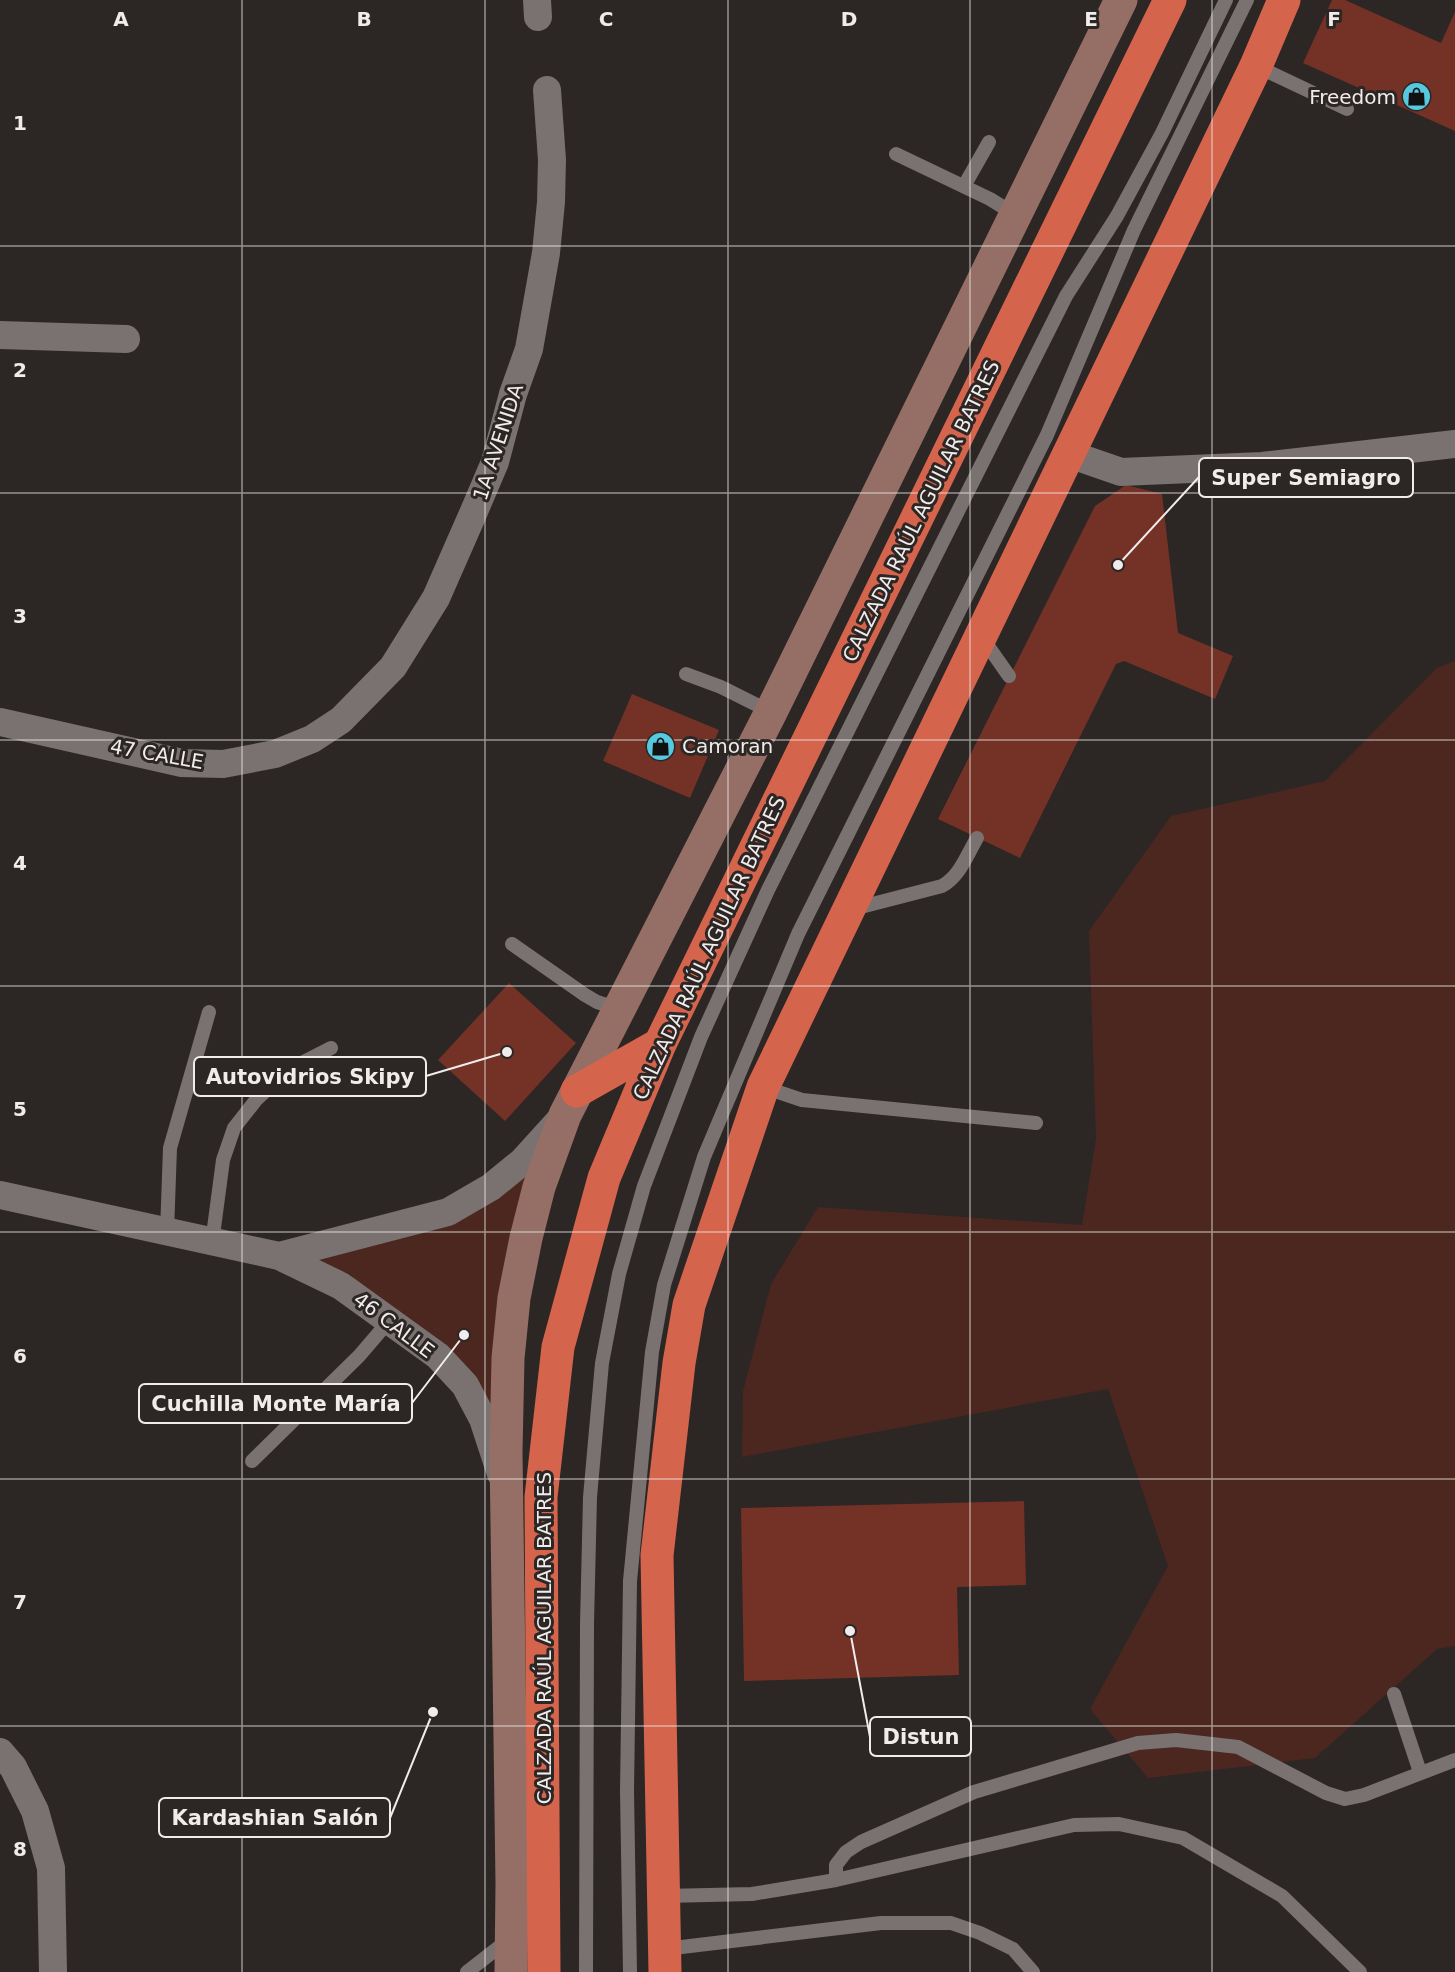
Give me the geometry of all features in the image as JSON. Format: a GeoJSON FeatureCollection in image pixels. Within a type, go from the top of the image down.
{"type":"FeatureCollection","features":[{"type":"Feature","properties":{"kind":"highway","name":"CALZADA RAÚL AGUILAR BATRES"},"geometry":{"type":"LineString","coordinates":[[544,1972],[541,1497],[558,1347],[604,1178],[660,1044],[1170,0]]}},
{"type":"Feature","properties":{"kind":"highway"},"geometry":{"type":"LineString","coordinates":[[665,1960],[657,1555],[679,1363],[689,1305],[763,1086],[1256,66],[1284,0]]}},
{"type":"Feature","properties":{"kind":"highway"},"geometry":{"type":"LineString","coordinates":[[571,1103],[660,1044]]}},
{"type":"Feature","properties":{"kind":"street"},"geometry":{"type":"LineString","coordinates":[[511,1972],[508,1358],[514,1298],[539,1187],[571,1103],[771,712],[1118,3]]}},
{"type":"Feature","properties":{"kind":"street","name":"1A AVENIDA"},"geometry":{"type":"LineString","coordinates":[[312,739],[341,720],[393,667],[436,598],[495,462],[513,394],[529,349],[546,254],[552,160],[547,90]]}},
{"type":"Feature","properties":{"kind":"street"},"geometry":{"type":"LineString","coordinates":[[0,335],[126,339]]}},
{"type":"Feature","properties":{"kind":"street"},"geometry":{"type":"LineString","coordinates":[[1068,454],[1121,472],[1262,466],[1455,444]]}},
{"type":"Feature","properties":{"kind":"street","name":"47 CALLE"},"geometry":{"type":"LineString","coordinates":[[0,722],[182,763],[223,764],[275,754],[312,739]]}},
{"type":"Feature","properties":{"kind":"street","name":"46 CALLE"},"geometry":{"type":"LineString","coordinates":[[279,1256],[448,1212],[491,1187],[523,1161],[571,1103]]}},
{"type":"Feature","properties":{"kind":"street","name":"46 CALLE"},"geometry":{"type":"LineString","coordinates":[[0,1195],[279,1256],[341,1286],[438,1356],[465,1385],[483,1419],[507,1490]]}},
{"type":"Feature","properties":{"kind":"street"},"geometry":{"type":"LineString","coordinates":[[7,1760],[35,1811],[51,1868],[53,1972]]}},
{"type":"Feature","properties":{"kind":"lane"},"geometry":{"type":"LineString","coordinates":[[586,1972],[587,1624],[590,1497],[602,1363],[619,1274],[644,1186],[701,1037],[768,890],[1066,296],[1123,206],[1162,133],[1226,0]]}},
{"type":"Feature","properties":{"kind":"lane"},"geometry":{"type":"LineString","coordinates":[[630,1972],[627,1791],[630,1581],[652,1352],[664,1285],[704,1157],[798,934],[1047,435],[1134,230],[1247,0]]}},
{"type":"Feature","properties":{"kind":"lane"},"geometry":{"type":"LineString","coordinates":[[1256,66],[1347,109]]}},
{"type":"Feature","properties":{"kind":"lane"},"geometry":{"type":"LineString","coordinates":[[964,186],[989,141]]}},
{"type":"Feature","properties":{"kind":"lane"},"geometry":{"type":"LineString","coordinates":[[896,154],[964,186],[1016,215]]}},
{"type":"Feature","properties":{"kind":"lane"},"geometry":{"type":"LineString","coordinates":[[981,636],[1009,676]]}},
{"type":"Feature","properties":{"kind":"lane"},"geometry":{"type":"LineString","coordinates":[[686,674],[730,691],[771,712]]}},
{"type":"Feature","properties":{"kind":"lane"},"geometry":{"type":"LineString","coordinates":[[848,910],[942,886],[951,881],[977,838]]}},
{"type":"Feature","properties":{"kind":"lane"},"geometry":{"type":"LineString","coordinates":[[512,944],[585,995],[619,1010]]}},
{"type":"Feature","properties":{"kind":"lane"},"geometry":{"type":"LineString","coordinates":[[167,1232],[170,1148],[209,1012]]}},
{"type":"Feature","properties":{"kind":"lane"},"geometry":{"type":"LineString","coordinates":[[212,1243],[223,1160],[234,1128],[256,1100],[288,1070],[331,1048]]}},
{"type":"Feature","properties":{"kind":"lane"},"geometry":{"type":"LineString","coordinates":[[763,1086],[802,1100],[1036,1123]]}},
{"type":"Feature","properties":{"kind":"lane"},"geometry":{"type":"LineString","coordinates":[[252,1461],[359,1356],[389,1321]]}},
{"type":"Feature","properties":{"kind":"lane"},"geometry":{"type":"LineString","coordinates":[[1394,1694],[1420,1772]]}},
{"type":"Feature","properties":{"kind":"lane"},"geometry":{"type":"LineString","coordinates":[[836,1880],[836,1865],[846,1852],[861,1842],[974,1792],[1138,1743],[1176,1740],[1238,1747],[1326,1793],[1345,1799],[1364,1795],[1455,1760]]}},
{"type":"Feature","properties":{"kind":"lane"},"geometry":{"type":"LineString","coordinates":[[665,1896],[752,1894],[836,1880],[1074,1825],[1119,1824],[1183,1838],[1282,1896],[1360,1972]]}},
{"type":"Feature","properties":{"kind":"lane"},"geometry":{"type":"LineString","coordinates":[[665,1960],[881,1923],[951,1923],[980,1933],[1013,1949],[1033,1972]]}},
{"type":"Feature","properties":{"kind":"lane"},"geometry":{"type":"LineString","coordinates":[[467,1972],[512,1937]]}},
{"type":"Feature","properties":{"kind":"shaded area"},"geometry":{"type":"Polygon","coordinates":[[[1455,661],[1455,1646],[1437,1649],[1315,1758],[1148,1778],[1090,1709],[1168,1566],[1108,1389],[742,1457],[743,1391],[771,1284],[818,1207],[1082,1225],[1096,1139],[1089,931],[1171,816],[1325,781],[1437,668],[1455,661]]]}},
{"type":"Feature","properties":{"kind":"shaded area"},"geometry":{"type":"Polygon","coordinates":[[[530,1164],[491,1420],[349,1273],[279,1256],[444,1221],[530,1164]]]}},
{"type":"Feature","properties":{"kind":"building","name":"Freedom"},"geometry":{"type":"Polygon","coordinates":[[[1332,0],[1345,0],[1441,43],[1455,12],[1455,131],[1303,63],[1332,0]]]}},
{"type":"Feature","properties":{"kind":"building"},"geometry":{"type":"Polygon","coordinates":[[[1126,485],[1162,494],[1178,633],[1233,656],[1215,699],[1124,661],[1116,664],[1020,858],[938,819],[1095,506],[1126,485]]]}},
{"type":"Feature","properties":{"kind":"building","name":"Camoran"},"geometry":{"type":"Polygon","coordinates":[[[632,694],[719,730],[690,798],[603,761],[632,694]]]}},
{"type":"Feature","properties":{"kind":"building"},"geometry":{"type":"Polygon","coordinates":[[[509,983],[576,1043],[505,1121],[438,1060],[509,983]]]}},
{"type":"Feature","properties":{"kind":"building"},"geometry":{"type":"Polygon","coordinates":[[[1024,1501],[1026,1585],[957,1587],[959,1675],[744,1681],[741,1508],[1024,1501]]]}},
{"type":"Feature","properties":{"kind":"place","name":"Freedom"},"geometry":{"type":"Point","coordinates":[1417,97]}},
{"type":"Feature","properties":{"kind":"place","name":"Super Semiagro"},"geometry":{"type":"Point","coordinates":[1118,565]}},
{"type":"Feature","properties":{"kind":"place","name":"Camoran"},"geometry":{"type":"Point","coordinates":[661,746]}},
{"type":"Feature","properties":{"kind":"place","name":"Autovidrios Skipy"},"geometry":{"type":"Point","coordinates":[507,1052]}},
{"type":"Feature","properties":{"kind":"place","name":"Cuchilla Monte María"},"geometry":{"type":"Point","coordinates":[464,1335]}},
{"type":"Feature","properties":{"kind":"place","name":"Distun"},"geometry":{"type":"Point","coordinates":[850,1631]}},
{"type":"Feature","properties":{"kind":"place","name":"Kardashian Salón"},"geometry":{"type":"Point","coordinates":[433,1712]}}]}
